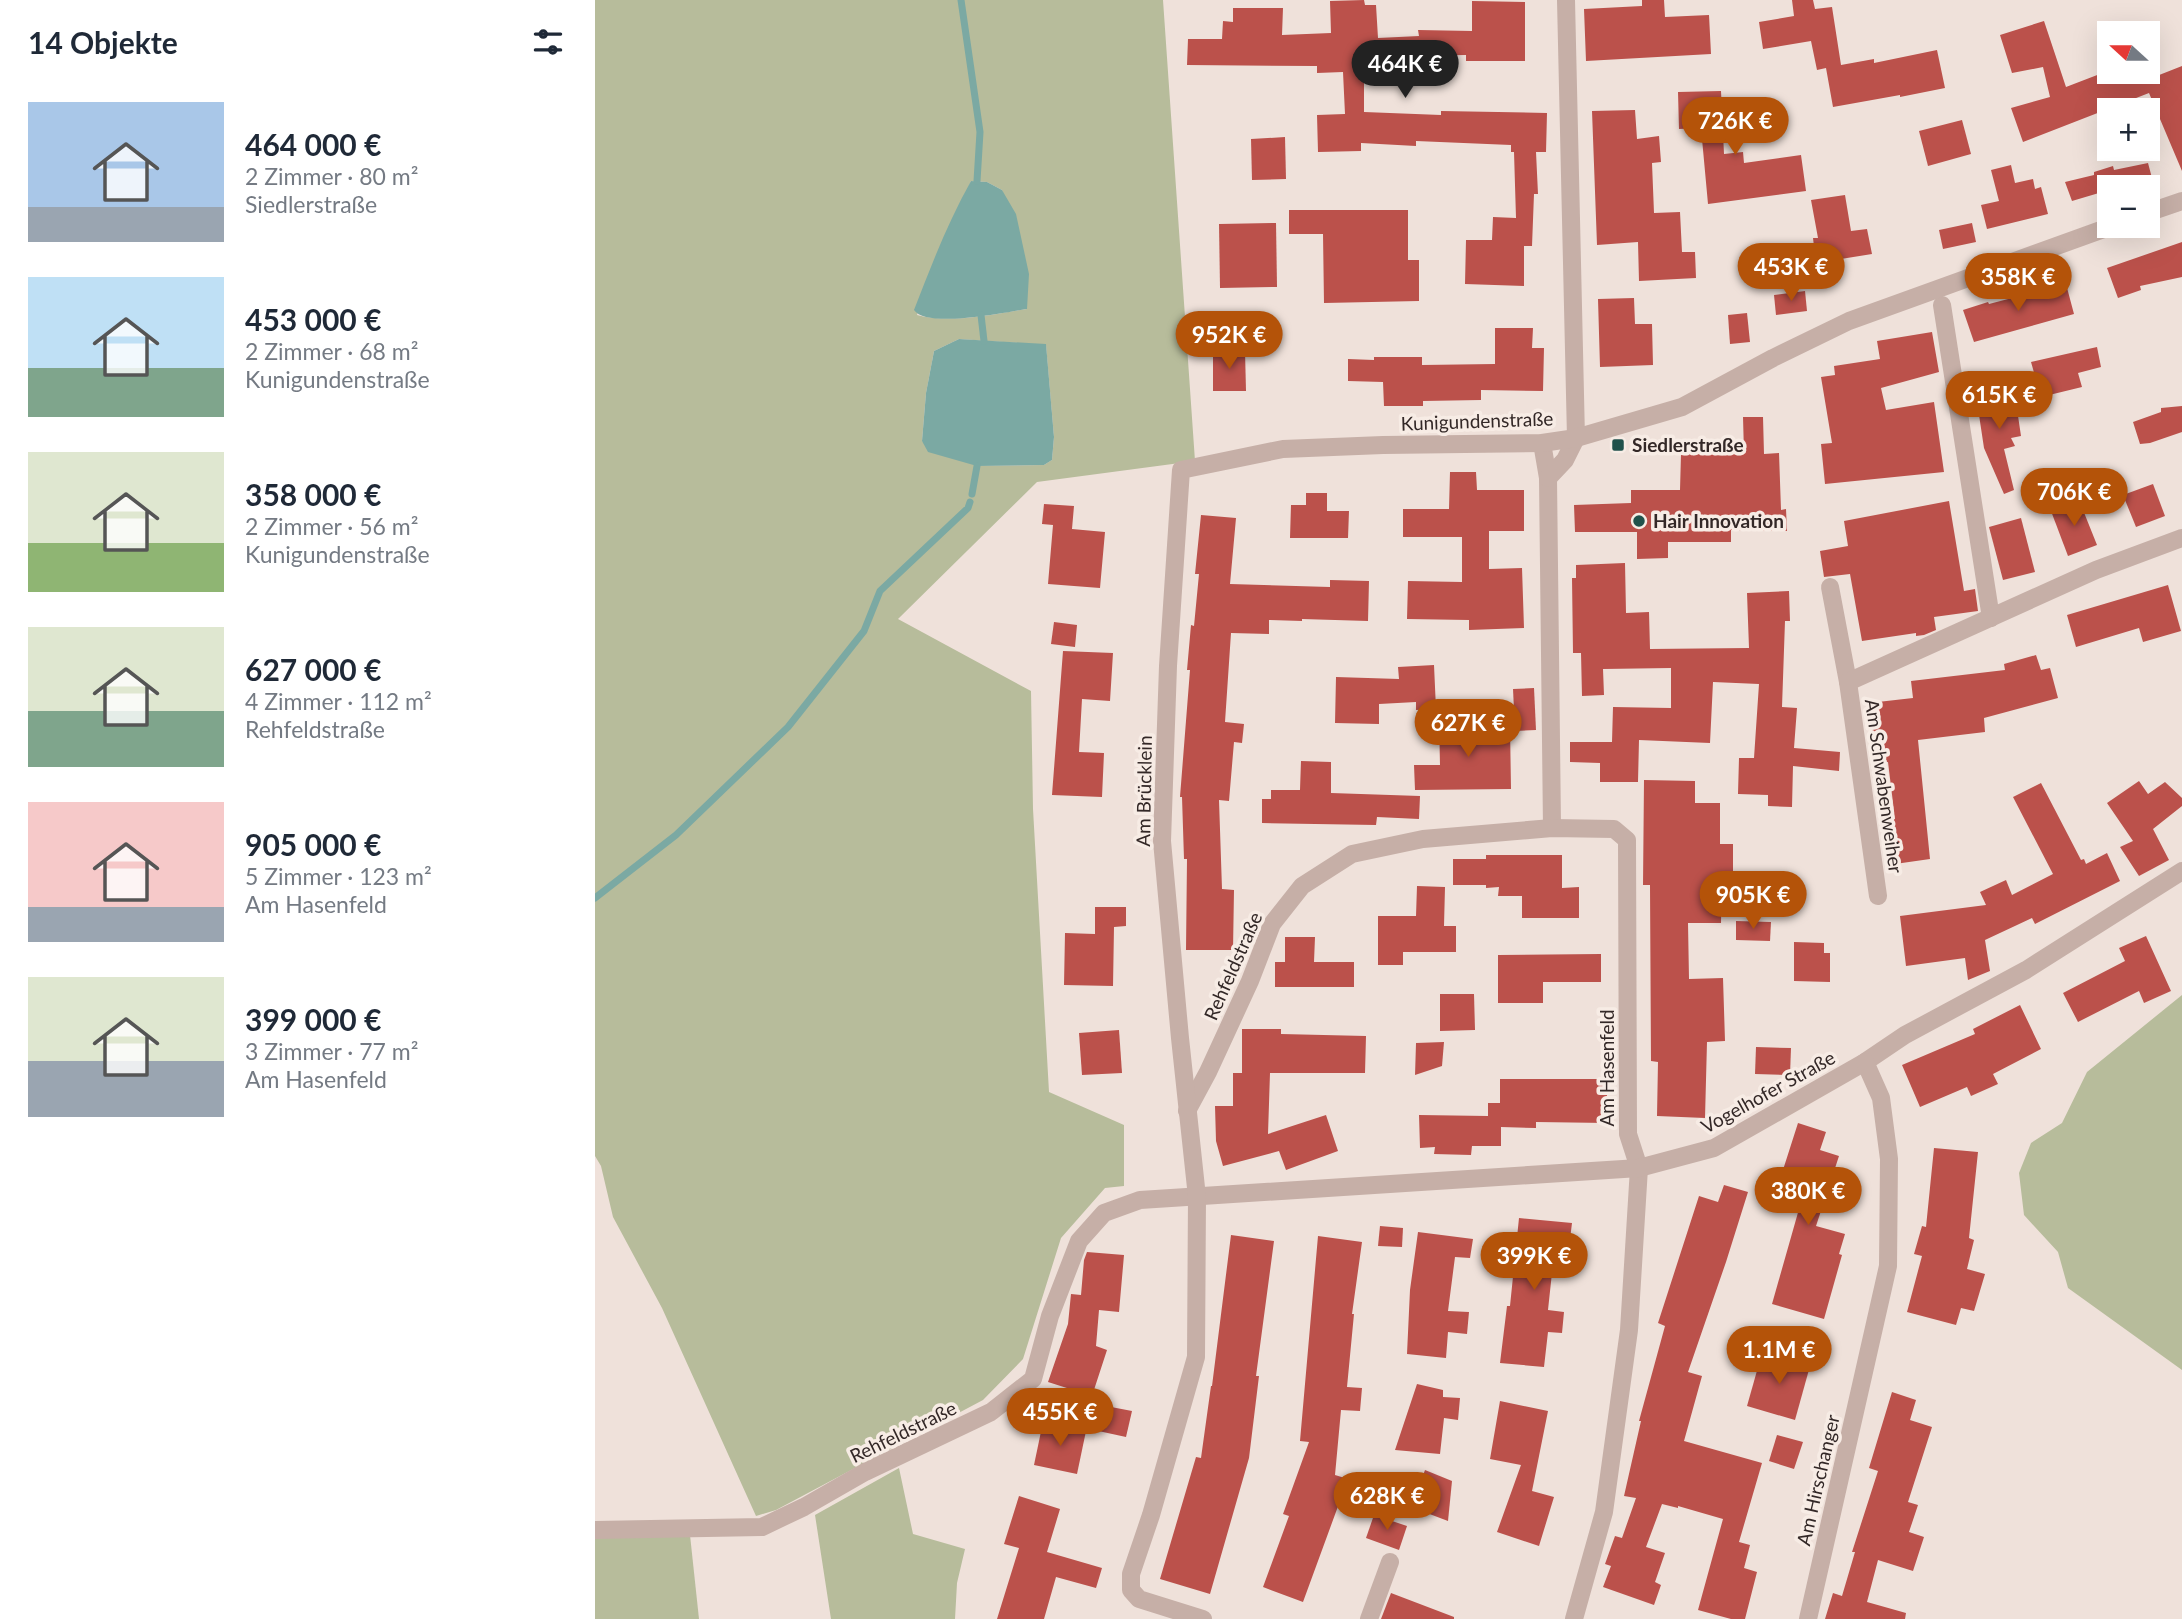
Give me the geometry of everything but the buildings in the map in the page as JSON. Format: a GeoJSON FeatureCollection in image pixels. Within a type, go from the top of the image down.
{"type":"FeatureCollection","features":[{"type":"Feature","properties":{"kind":"street"},"geometry":{"type":"LineString","coordinates":[[1548,478],[1565,460],[1576,438],[1566,0]]}},
{"type":"Feature","properties":{"kind":"street"},"geometry":{"type":"LineString","coordinates":[[2160,209],[2182,201]]}},
{"type":"Feature","properties":{"kind":"street","name":"Kunigundenstraße"},"geometry":{"type":"LineString","coordinates":[[1181,470],[1283,449],[1542,443],[1576,438],[1682,407],[1849,321],[2097,231]]}},
{"type":"Feature","properties":{"kind":"street"},"geometry":{"type":"LineString","coordinates":[[1942,305],[1990,618]]}},
{"type":"Feature","properties":{"kind":"street"},"geometry":{"type":"LineString","coordinates":[[1542,443],[1548,478],[1552,828]]}},
{"type":"Feature","properties":{"kind":"street","name":"Am Brücklein"},"geometry":{"type":"LineString","coordinates":[[1181,470],[1168,667],[1162,841],[1187,1111]]}},
{"type":"Feature","properties":{"kind":"street","name":"Am Schwabenweiher"},"geometry":{"type":"LineString","coordinates":[[1848,682],[2096,570],[2182,538]]}},
{"type":"Feature","properties":{"kind":"street","name":"Am Schwabenweiher"},"geometry":{"type":"LineString","coordinates":[[1831,587],[1848,682],[1878,896]]}},
{"type":"Feature","properties":{"kind":"street","name":"Rehfeldstraße"},"geometry":{"type":"LineString","coordinates":[[1187,1111],[1250,981],[1272,924],[1302,886],[1353,854],[1423,839],[1552,828]]}},
{"type":"Feature","properties":{"kind":"street","name":"Am Hasenfeld"},"geometry":{"type":"LineString","coordinates":[[1552,828],[1614,829],[1627,840],[1627,1134],[1639,1168],[1629,1330],[1604,1512],[1574,1619]]}},
{"type":"Feature","properties":{"kind":"street","name":"Vogelhofer Straße"},"geometry":{"type":"LineString","coordinates":[[1197,1197],[1639,1168],[1714,1148],[1865,1062],[1905,1035],[2026,970],[2182,871]]}},
{"type":"Feature","properties":{"kind":"street","name":"Am Hirschanger"},"geometry":{"type":"LineString","coordinates":[[1808,1619],[1888,1266],[1889,1159],[1881,1098],[1865,1062]]}},
{"type":"Feature","properties":{"kind":"street"},"geometry":{"type":"LineString","coordinates":[[1187,1111],[1197,1197],[1196,1357],[1151,1515],[1131,1574],[1131,1590],[1139,1599],[1203,1619]]}},
{"type":"Feature","properties":{"kind":"street","name":"Rehfeldstraße"},"geometry":{"type":"LineString","coordinates":[[595,1530],[762,1527],[804,1507],[865,1472],[991,1412],[1033,1379],[1050,1316],[1079,1241],[1104,1213],[1140,1200],[1197,1197]]}},
{"type":"Feature","properties":{"kind":"street"},"geometry":{"type":"LineString","coordinates":[[1369,1619],[1390,1562]]}},
{"type":"Feature","properties":{"kind":"green space"},"geometry":{"type":"Polygon","coordinates":[[[595,0],[1163,0],[1195,461],[1037,482],[898,619],[1031,691],[1033,809],[1049,1092],[1124,1125],[1124,1186],[1105,1188],[1061,1238],[1023,1359],[983,1400],[776,1510],[756,1516],[662,1308],[613,1217],[601,1166],[595,1156],[595,0]],[[971,181],[917,315],[943,319],[1027,309],[1002,190],[987,182],[971,181]],[[959,339],[934,351],[926,393],[922,441],[977,466],[1044,465],[1052,460],[1054,437],[1046,345],[959,339]]]}},
{"type":"Feature","properties":{"kind":"green space"},"geometry":{"type":"Polygon","coordinates":[[[2182,995],[2182,1370],[2068,1288],[2058,1252],[2024,1215],[2019,1173],[2031,1143],[2062,1123],[2087,1072],[2182,995]]]}},
{"type":"Feature","properties":{"kind":"green space"},"geometry":{"type":"Polygon","coordinates":[[[899,1468],[913,1534],[965,1549],[957,1583],[955,1619],[831,1619],[815,1515],[899,1468]]]}},
{"type":"Feature","properties":{"kind":"green space"},"geometry":{"type":"Polygon","coordinates":[[[595,1532],[690,1535],[699,1619],[595,1619],[595,1532]]]}},
{"type":"Feature","properties":{"kind":"water"},"geometry":{"type":"Polygon","coordinates":[[[971,181],[987,182],[1002,190],[1016,214],[1029,274],[1027,309],[967,318],[922,316],[914,310],[947,228],[971,181]]]}},
{"type":"Feature","properties":{"kind":"water"},"geometry":{"type":"Polygon","coordinates":[[[959,339],[1046,344],[1054,437],[1052,460],[1044,465],[977,466],[928,452],[922,441],[926,393],[934,351],[959,339]]]}},
{"type":"Feature","properties":{"kind":"waterway"},"geometry":{"type":"LineString","coordinates":[[961,0],[980,132],[977,181]]}},
{"type":"Feature","properties":{"kind":"waterway"},"geometry":{"type":"LineString","coordinates":[[981,315],[984,341]]}},
{"type":"Feature","properties":{"kind":"waterway"},"geometry":{"type":"LineString","coordinates":[[972,494],[977,466]]}},
{"type":"Feature","properties":{"kind":"waterway"},"geometry":{"type":"LineString","coordinates":[[595,898],[676,835],[788,727],[864,631],[880,591],[968,508],[970,502]]}},
{"type":"Feature","properties":{"kind":"place","name":"Siedlerstraße"},"geometry":{"type":"Point","coordinates":[1618,445]}},
{"type":"Feature","properties":{"kind":"place","name":"Hair Innovation"},"geometry":{"type":"Point","coordinates":[1639,521]}}]}
